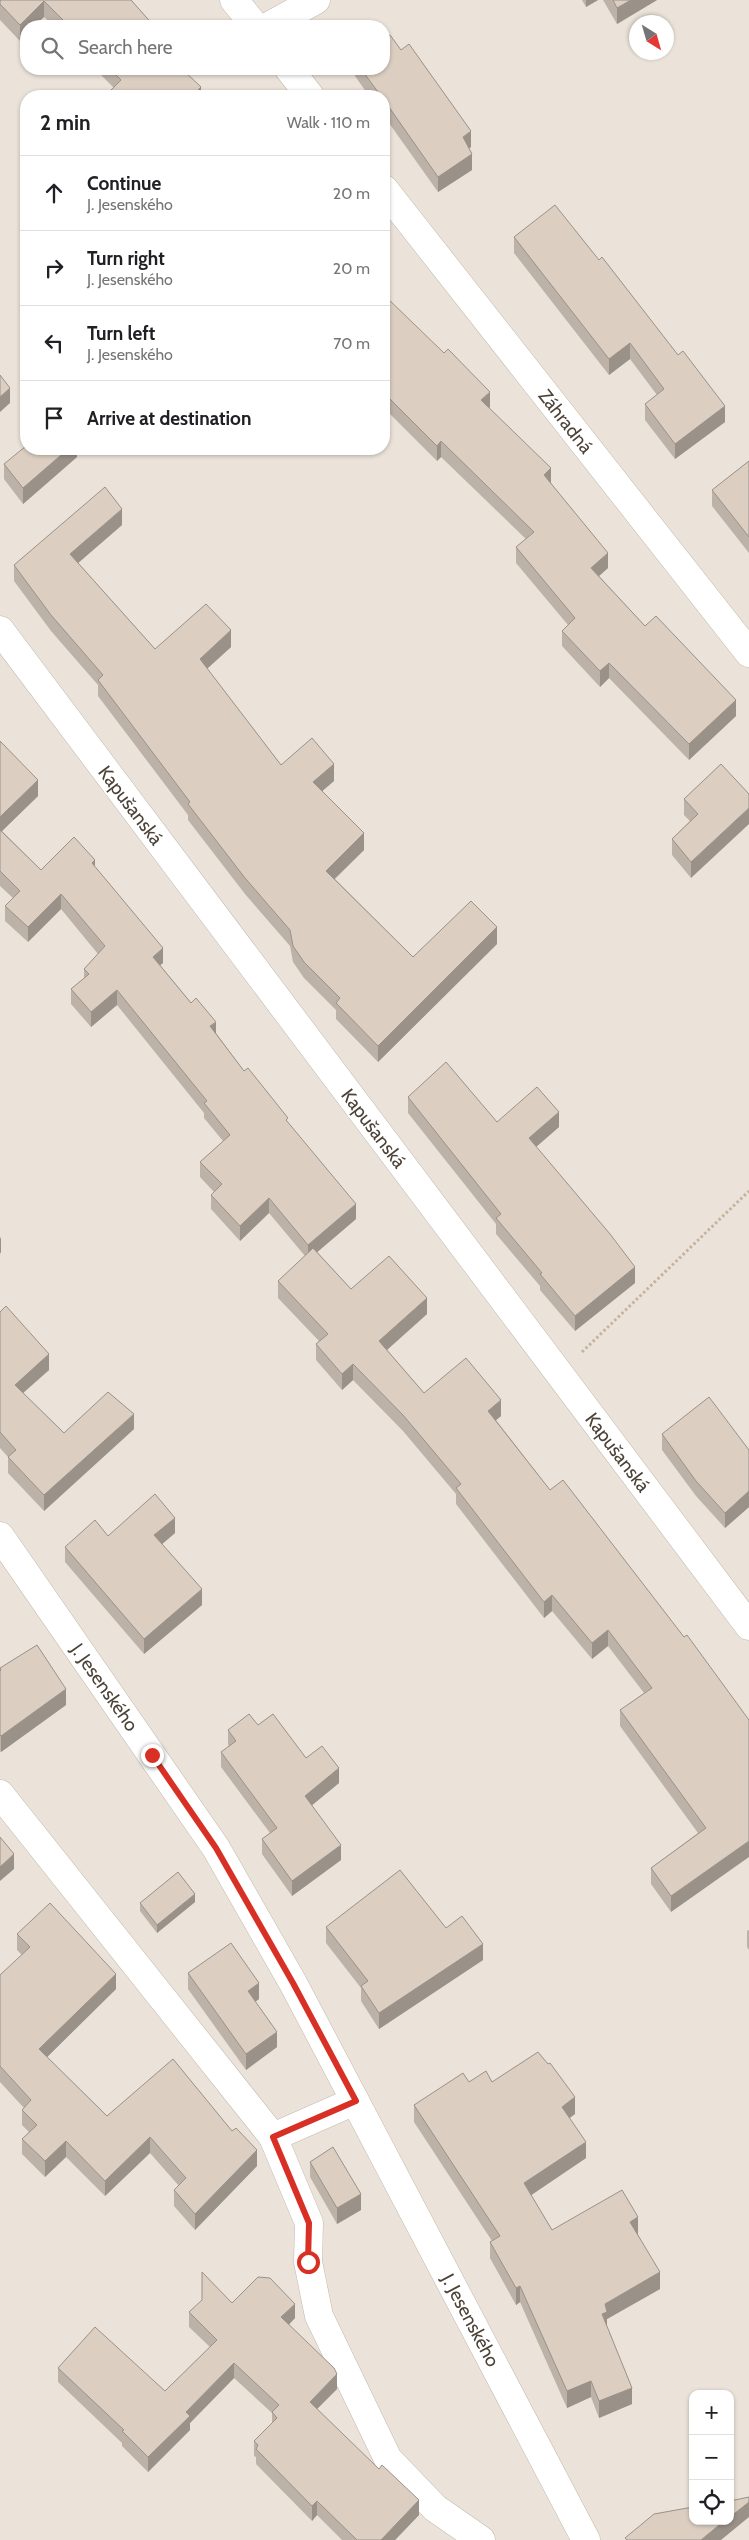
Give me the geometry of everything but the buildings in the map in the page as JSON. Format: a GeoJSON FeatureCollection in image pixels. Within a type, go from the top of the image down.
{"type":"FeatureCollection","features":[{"type":"Feature","properties":{"kind":"street"},"geometry":{"type":"LineString","coordinates":[[234,0],[250,20]]}},
{"type":"Feature","properties":{"kind":"street"},"geometry":{"type":"LineString","coordinates":[[280,20],[316,0]]}},
{"type":"Feature","properties":{"kind":"street"},"geometry":{"type":"LineString","coordinates":[[294,75],[305,90]]}},
{"type":"Feature","properties":{"kind":"street","name":"Záhradná"},"geometry":{"type":"LineString","coordinates":[[390,197],[749,653]]}},
{"type":"Feature","properties":{"kind":"street","name":"Kapušanská"},"geometry":{"type":"LineString","coordinates":[[0,630],[749,1626]]}},
{"type":"Feature","properties":{"kind":"street","name":"J. Jesenského"},"geometry":{"type":"LineString","coordinates":[[0,1536],[216,1848],[293,1983],[586,2540]]}},
{"type":"Feature","properties":{"kind":"street"},"geometry":{"type":"LineString","coordinates":[[0,1794],[273,2137],[309,2223],[308,2262],[319,2316],[388,2458],[435,2508],[481,2540]]}},
{"type":"Feature","properties":{"kind":"street"},"geometry":{"type":"LineString","coordinates":[[273,2137],[356,2101]]}},
{"type":"Feature","properties":{"kind":"path"},"geometry":{"type":"LineString","coordinates":[[559,1374],[749,1191]]}},
{"type":"Feature","properties":{"kind":"shaded area"},"geometry":{"type":"Polygon","coordinates":[[[0,0],[749,0],[749,2540],[0,2540],[0,0]]]}},
{"type":"Feature","properties":{"kind":"route"},"geometry":{"type":"LineString","coordinates":[[152,1755],[216,1848],[293,1983],[356,2101],[273,2137],[309,2223],[308,2262]]}}]}
